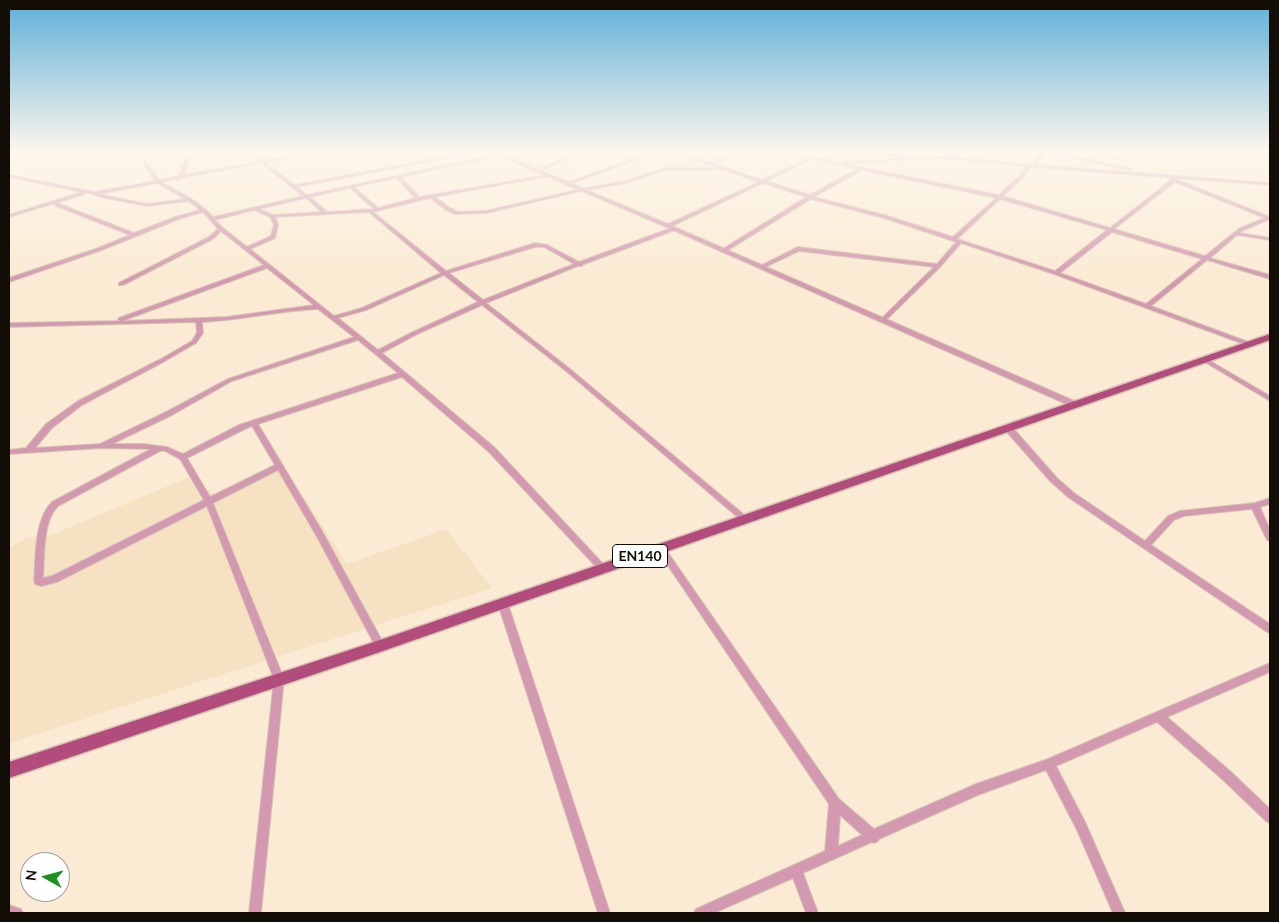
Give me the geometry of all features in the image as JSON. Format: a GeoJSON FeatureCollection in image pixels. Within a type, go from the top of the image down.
{"type":"FeatureCollection","features":[{"type":"Feature","properties":{"kind":"main road","name":"EN140"},"geometry":{"type":"LineString","coordinates":[[9,770],[503,604],[744,518],[1076,406],[1270,337]]}},
{"type":"Feature","properties":{"kind":"street"},"geometry":{"type":"LineString","coordinates":[[9,216],[78,194]]}},
{"type":"Feature","properties":{"kind":"street"},"geometry":{"type":"LineString","coordinates":[[97,194],[147,205],[190,200]]}},
{"type":"Feature","properties":{"kind":"street"},"geometry":{"type":"LineString","coordinates":[[179,194],[204,210],[221,229],[378,353],[491,449],[603,569]]}},
{"type":"Feature","properties":{"kind":"street"},"geometry":{"type":"LineString","coordinates":[[212,219],[315,194]]}},
{"type":"Feature","properties":{"kind":"street"},"geometry":{"type":"LineString","coordinates":[[360,194],[377,209]]}},
{"type":"Feature","properties":{"kind":"street"},"geometry":{"type":"LineString","coordinates":[[414,194],[418,199]]}},
{"type":"Feature","properties":{"kind":"street"},"geometry":{"type":"LineString","coordinates":[[254,209],[272,216],[370,210],[442,194]]}},
{"type":"Feature","properties":{"kind":"street"},"geometry":{"type":"LineString","coordinates":[[431,196],[448,209],[457,213],[470,214],[564,194]]}},
{"type":"Feature","properties":{"kind":"street"},"geometry":{"type":"LineString","coordinates":[[590,194],[1076,406]]}},
{"type":"Feature","properties":{"kind":"street"},"geometry":{"type":"LineString","coordinates":[[378,353],[442,319],[480,302],[580,265],[670,228],[737,194]]}},
{"type":"Feature","properties":{"kind":"street"},"geometry":{"type":"LineString","coordinates":[[801,194],[886,217],[1056,273],[1249,344]]}},
{"type":"Feature","properties":{"kind":"street"},"geometry":{"type":"LineString","coordinates":[[723,251],[815,194]]}},
{"type":"Feature","properties":{"kind":"street"},"geometry":{"type":"LineString","coordinates":[[985,194],[1113,229],[1270,277]]}},
{"type":"Feature","properties":{"kind":"street"},"geometry":{"type":"LineString","coordinates":[[882,320],[938,266],[956,241],[1003,194]]}},
{"type":"Feature","properties":{"kind":"street"},"geometry":{"type":"LineString","coordinates":[[1056,273],[1157,194]]}},
{"type":"Feature","properties":{"kind":"street"},"geometry":{"type":"LineString","coordinates":[[1207,194],[1269,218]]}},
{"type":"Feature","properties":{"kind":"street"},"geometry":{"type":"LineString","coordinates":[[306,196],[326,213]]}},
{"type":"Feature","properties":{"kind":"street"},"geometry":{"type":"LineString","coordinates":[[56,201],[58,205],[134,235]]}},
{"type":"Feature","properties":{"kind":"street"},"geometry":{"type":"LineString","coordinates":[[9,280],[84,255],[178,218],[204,210]]}},
{"type":"Feature","properties":{"kind":"street"},"geometry":{"type":"LineString","coordinates":[[370,210],[445,274],[568,370],[744,518]]}},
{"type":"Feature","properties":{"kind":"street"},"geometry":{"type":"LineString","coordinates":[[247,249],[273,237],[276,224],[272,216]]}},
{"type":"Feature","properties":{"kind":"street"},"geometry":{"type":"LineString","coordinates":[[276,224],[290,216]]}},
{"type":"Feature","properties":{"kind":"street"},"geometry":{"type":"LineString","coordinates":[[1147,306],[1245,228],[1269,218]]}},
{"type":"Feature","properties":{"kind":"street"},"geometry":{"type":"LineString","coordinates":[[121,284],[211,238],[221,229]]}},
{"type":"Feature","properties":{"kind":"street"},"geometry":{"type":"LineString","coordinates":[[1238,234],[1270,239]]}},
{"type":"Feature","properties":{"kind":"street"},"geometry":{"type":"LineString","coordinates":[[332,318],[364,309],[445,274],[500,255],[538,245],[545,246],[580,265]]}},
{"type":"Feature","properties":{"kind":"street"},"geometry":{"type":"LineString","coordinates":[[761,268],[798,248],[938,266]]}},
{"type":"Feature","properties":{"kind":"street"},"geometry":{"type":"LineString","coordinates":[[114,321],[266,266]]}},
{"type":"Feature","properties":{"kind":"street"},"geometry":{"type":"LineString","coordinates":[[300,307],[307,298]]}},
{"type":"Feature","properties":{"kind":"street"},"geometry":{"type":"LineString","coordinates":[[9,325],[199,320],[260,315],[300,307],[318,306]]}},
{"type":"Feature","properties":{"kind":"street"},"geometry":{"type":"LineString","coordinates":[[28,451],[49,426],[80,403],[164,360],[194,342],[200,333],[199,320]]}},
{"type":"Feature","properties":{"kind":"street"},"geometry":{"type":"LineString","coordinates":[[101,446],[170,413],[230,380],[358,338]]}},
{"type":"Feature","properties":{"kind":"street"},"geometry":{"type":"LineString","coordinates":[[1205,360],[1270,399]]}},
{"type":"Feature","properties":{"kind":"street"},"geometry":{"type":"LineString","coordinates":[[183,457],[242,427],[403,374]]}},
{"type":"Feature","properties":{"kind":"street"},"geometry":{"type":"LineString","coordinates":[[254,423],[318,533],[380,646]]}},
{"type":"Feature","properties":{"kind":"street"},"geometry":{"type":"LineString","coordinates":[[1009,429],[1054,480],[1071,495],[1147,544],[1270,629]]}},
{"type":"Feature","properties":{"kind":"street"},"geometry":{"type":"LineString","coordinates":[[9,452],[101,446],[159,448],[183,457],[209,502],[279,679],[255,913]]}},
{"type":"Feature","properties":{"kind":"street"},"geometry":{"type":"LineString","coordinates":[[159,448],[55,504],[49,510],[43,526],[38,581],[54,579],[278,467]]}},
{"type":"Feature","properties":{"kind":"street"},"geometry":{"type":"LineString","coordinates":[[1147,544],[1176,515],[1183,512],[1255,506],[1270,501]]}},
{"type":"Feature","properties":{"kind":"street"},"geometry":{"type":"LineString","coordinates":[[1255,506],[1270,538]]}},
{"type":"Feature","properties":{"kind":"street"},"geometry":{"type":"LineString","coordinates":[[661,549],[835,803],[874,837]]}},
{"type":"Feature","properties":{"kind":"street"},"geometry":{"type":"LineString","coordinates":[[503,604],[604,913]]}},
{"type":"Feature","properties":{"kind":"street"},"geometry":{"type":"LineString","coordinates":[[700,913],[976,790],[1049,764],[1270,666]]}},
{"type":"Feature","properties":{"kind":"street"},"geometry":{"type":"LineString","coordinates":[[1158,716],[1270,817]]}},
{"type":"Feature","properties":{"kind":"street"},"geometry":{"type":"LineString","coordinates":[[1049,764],[1081,826],[1119,913]]}},
{"type":"Feature","properties":{"kind":"street"},"geometry":{"type":"LineString","coordinates":[[832,854],[835,803]]}},
{"type":"Feature","properties":{"kind":"street"},"geometry":{"type":"LineString","coordinates":[[796,870],[812,913]]}},
{"type":"Feature","properties":{"kind":"street"},"geometry":{"type":"LineString","coordinates":[[9,911],[17,913]]}},
{"type":"Feature","properties":{"kind":"shaded area"},"geometry":{"type":"Polygon","coordinates":[[[281,463],[347,564],[446,529],[492,588],[9,743],[9,548],[26,538],[51,535],[187,478],[216,495],[281,463]]]}}]}
